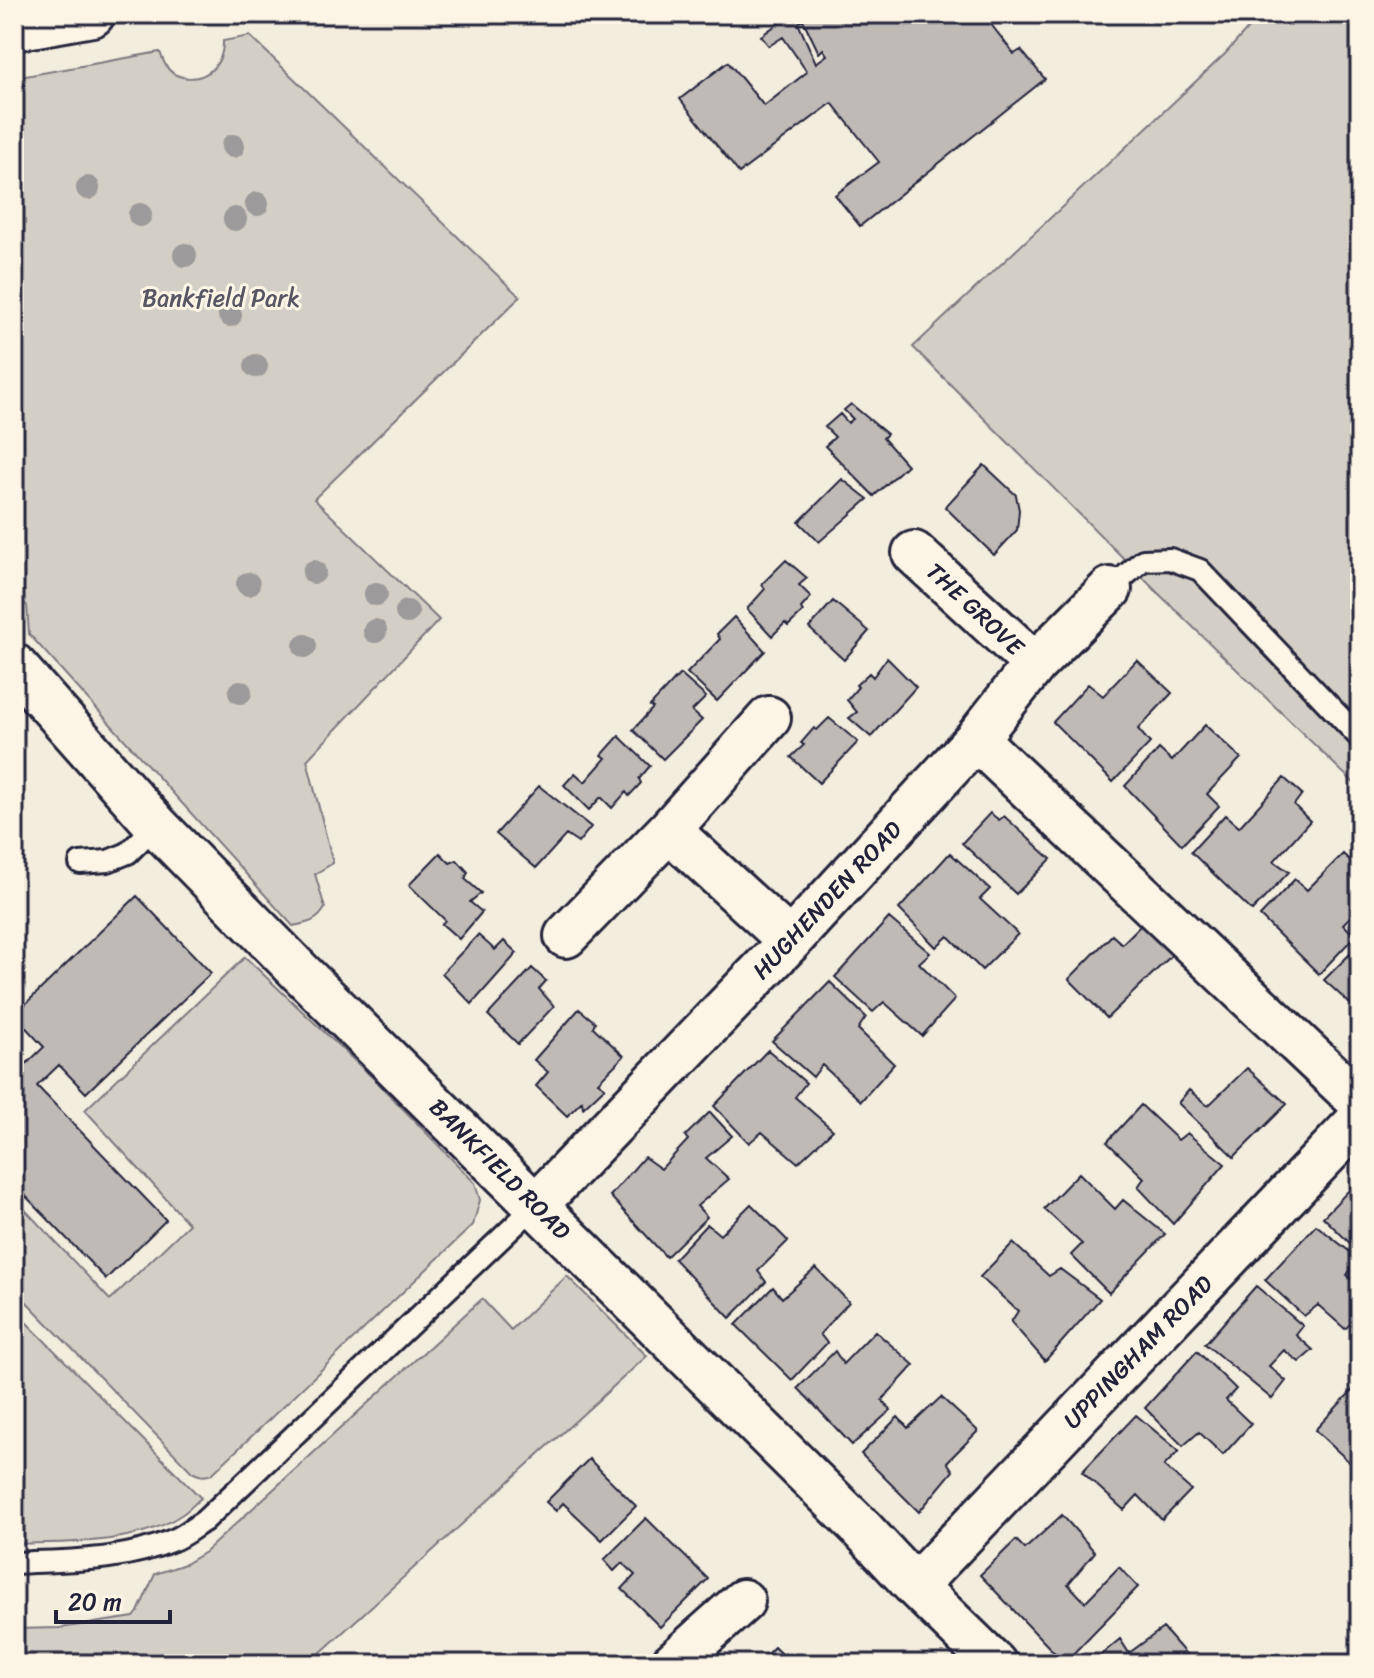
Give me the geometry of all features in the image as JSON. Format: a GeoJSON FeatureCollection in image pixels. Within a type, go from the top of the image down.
{"type":"FeatureCollection","features":[{"type":"Feature","properties":{"kind":"street"},"geometry":{"type":"LineString","coordinates":[[14,28],[92,14]]}},
{"type":"Feature","properties":{"kind":"street","name":"THE GROVE"},"geometry":{"type":"LineString","coordinates":[[914,553],[1035,664]]}},
{"type":"Feature","properties":{"kind":"street","name":"HUGHENDEN ROAD"},"geometry":{"type":"LineString","coordinates":[[536,1205],[790,941],[976,739],[1035,664],[1110,589]]}},
{"type":"Feature","properties":{"kind":"street","name":"BANKFIELD ROAD"},"geometry":{"type":"LineString","coordinates":[[14,665],[156,825],[300,972],[995,1664]]}},
{"type":"Feature","properties":{"kind":"street"},"geometry":{"type":"LineString","coordinates":[[566,936],[669,830],[769,718]]}},
{"type":"Feature","properties":{"kind":"street"},"geometry":{"type":"LineString","coordinates":[[976,739],[1360,1102]]}},
{"type":"Feature","properties":{"kind":"street"},"geometry":{"type":"LineString","coordinates":[[669,830],[790,941]]}},
{"type":"Feature","properties":{"kind":"street","name":"UPPINGHAM ROAD"},"geometry":{"type":"LineString","coordinates":[[915,1586],[1360,1119]]}},
{"type":"Feature","properties":{"kind":"street"},"geometry":{"type":"LineString","coordinates":[[672,1664],[743,1601]]}},
{"type":"Feature","properties":{"kind":"lane"},"geometry":{"type":"LineString","coordinates":[[1110,589],[1143,560],[1170,559],[1200,570],[1360,738]]}},
{"type":"Feature","properties":{"kind":"lane"},"geometry":{"type":"LineString","coordinates":[[80,863],[108,861],[128,853],[156,825]]}},
{"type":"Feature","properties":{"kind":"lane"},"geometry":{"type":"LineString","coordinates":[[14,1563],[107,1558],[142,1551],[176,1539],[204,1521],[536,1205]]}},
{"type":"Feature","properties":{"kind":"green space"},"geometry":{"type":"Polygon","coordinates":[[[1261,14],[1360,14],[1360,789],[1158,593],[913,347],[1225,54],[1261,14]]]}},
{"type":"Feature","properties":{"kind":"green space","name":"Bankfield Park"},"geometry":{"type":"Polygon","coordinates":[[[250,36],[520,297],[314,499],[439,620],[307,760],[333,863],[315,874],[325,908],[322,913],[308,923],[293,926],[29,634],[27,606],[14,591],[14,78],[160,52],[171,72],[193,78],[215,66],[223,41],[250,36]]]}},
{"type":"Feature","properties":{"kind":"green space"},"geometry":{"type":"Polygon","coordinates":[[[245,957],[377,1082],[475,1183],[480,1200],[473,1225],[212,1474],[202,1476],[192,1472],[14,1289],[14,1198],[110,1300],[189,1224],[85,1110],[245,957]]]}},
{"type":"Feature","properties":{"kind":"green space"},"geometry":{"type":"Polygon","coordinates":[[[567,1276],[647,1356],[308,1664],[14,1664],[14,1629],[60,1628],[134,1617],[155,1574],[185,1564],[205,1552],[482,1299],[511,1330],[567,1276]]]}},
{"type":"Feature","properties":{"kind":"green space"},"geometry":{"type":"Polygon","coordinates":[[[14,1310],[201,1498],[181,1515],[144,1532],[100,1540],[14,1544],[14,1310]]]}},
{"type":"Feature","properties":{"kind":"building"},"geometry":{"type":"Polygon","coordinates":[[[791,14],[983,14],[1014,54],[1021,50],[1045,79],[860,226],[835,195],[879,162],[832,103],[739,173],[680,99],[728,62],[764,106],[807,72],[783,37],[769,46],[761,36],[791,14]],[[803,20],[798,23],[816,63],[827,55],[823,49],[819,53],[803,20]]]}},
{"type":"Feature","properties":{"kind":"building"},"geometry":{"type":"Polygon","coordinates":[[[851,404],[887,434],[883,438],[907,465],[874,496],[825,446],[835,437],[825,427],[840,414],[848,423],[853,419],[844,410],[851,404]]]}},
{"type":"Feature","properties":{"kind":"building"},"geometry":{"type":"Polygon","coordinates":[[[984,465],[1016,495],[1019,510],[1017,530],[994,555],[945,507],[984,465]]]}},
{"type":"Feature","properties":{"kind":"building"},"geometry":{"type":"Polygon","coordinates":[[[842,479],[868,499],[819,542],[799,522],[842,479]]]}},
{"type":"Feature","properties":{"kind":"building"},"geometry":{"type":"Polygon","coordinates":[[[786,560],[807,578],[799,585],[811,597],[801,608],[803,612],[772,636],[747,609],[765,589],[762,584],[786,560]]]}},
{"type":"Feature","properties":{"kind":"building"},"geometry":{"type":"Polygon","coordinates":[[[833,601],[869,631],[844,660],[809,628],[833,601]]]}},
{"type":"Feature","properties":{"kind":"building"},"geometry":{"type":"Polygon","coordinates":[[[734,617],[765,651],[717,701],[687,673],[720,639],[717,634],[734,617]]]}},
{"type":"Feature","properties":{"kind":"building"},"geometry":{"type":"Polygon","coordinates":[[[887,658],[916,687],[871,737],[849,718],[857,712],[847,700],[858,687],[856,685],[869,673],[873,677],[887,658]]]}},
{"type":"Feature","properties":{"kind":"building"},"geometry":{"type":"Polygon","coordinates":[[[1137,660],[1172,693],[1138,729],[1150,743],[1113,782],[1053,722],[1088,684],[1103,696],[1137,660]]]}},
{"type":"Feature","properties":{"kind":"building"},"geometry":{"type":"Polygon","coordinates":[[[680,674],[706,697],[692,711],[702,720],[663,759],[633,730],[653,708],[650,706],[680,674]]]}},
{"type":"Feature","properties":{"kind":"building"},"geometry":{"type":"Polygon","coordinates":[[[829,718],[858,742],[819,783],[791,757],[804,745],[801,743],[814,728],[817,730],[829,718]]]}},
{"type":"Feature","properties":{"kind":"building"},"geometry":{"type":"Polygon","coordinates":[[[1205,725],[1241,758],[1207,794],[1219,806],[1182,845],[1125,786],[1159,749],[1172,761],[1205,725]]]}},
{"type":"Feature","properties":{"kind":"building"},"geometry":{"type":"Polygon","coordinates":[[[619,736],[650,766],[629,796],[626,792],[612,808],[601,797],[589,810],[564,785],[575,773],[585,782],[606,758],[602,755],[619,736]]]}},
{"type":"Feature","properties":{"kind":"building"},"geometry":{"type":"Polygon","coordinates":[[[1284,778],[1302,794],[1294,805],[1310,821],[1274,861],[1289,872],[1252,911],[1191,852],[1225,815],[1239,827],[1284,778]]]}},
{"type":"Feature","properties":{"kind":"building"},"geometry":{"type":"Polygon","coordinates":[[[539,786],[591,827],[578,843],[566,835],[536,868],[496,834],[539,786]]]}},
{"type":"Feature","properties":{"kind":"building"},"geometry":{"type":"Polygon","coordinates":[[[990,813],[999,820],[1004,816],[1051,859],[1016,894],[962,843],[990,813]]]}},
{"type":"Feature","properties":{"kind":"building"},"geometry":{"type":"Polygon","coordinates":[[[440,853],[450,863],[457,860],[468,872],[465,879],[481,893],[470,902],[482,912],[459,939],[442,924],[445,920],[409,885],[440,853]]]}},
{"type":"Feature","properties":{"kind":"building"},"geometry":{"type":"Polygon","coordinates":[[[950,853],[990,889],[980,899],[1018,934],[982,970],[948,936],[936,947],[899,909],[950,853]]]}},
{"type":"Feature","properties":{"kind":"building"},"geometry":{"type":"Polygon","coordinates":[[[1343,854],[1360,870],[1360,907],[1343,924],[1355,936],[1319,974],[1260,916],[1295,879],[1307,890],[1343,854]]]}},
{"type":"Feature","properties":{"kind":"building"},"geometry":{"type":"Polygon","coordinates":[[[137,896],[211,973],[86,1093],[59,1065],[37,1086],[166,1220],[106,1279],[14,1184],[14,1060],[22,1068],[44,1047],[14,1015],[137,896]]]}},
{"type":"Feature","properties":{"kind":"building"},"geometry":{"type":"Polygon","coordinates":[[[889,918],[930,953],[919,963],[955,999],[922,1036],[884,1002],[873,1012],[835,977],[889,918]]]}},
{"type":"Feature","properties":{"kind":"building"},"geometry":{"type":"Polygon","coordinates":[[[1142,924],[1173,954],[1107,1018],[1069,979],[1112,935],[1122,944],[1142,924]]]}},
{"type":"Feature","properties":{"kind":"building"},"geometry":{"type":"Polygon","coordinates":[[[478,935],[495,950],[504,941],[517,953],[472,1004],[442,973],[478,935]]]}},
{"type":"Feature","properties":{"kind":"building"},"geometry":{"type":"Polygon","coordinates":[[[1360,944],[1360,1013],[1324,980],[1360,944]]]}},
{"type":"Feature","properties":{"kind":"building"},"geometry":{"type":"Polygon","coordinates":[[[532,968],[546,981],[539,989],[554,1006],[518,1044],[488,1015],[532,968]]]}},
{"type":"Feature","properties":{"kind":"building"},"geometry":{"type":"Polygon","coordinates":[[[830,982],[866,1017],[858,1029],[894,1064],[861,1101],[822,1065],[813,1077],[772,1041],[830,982]]]}},
{"type":"Feature","properties":{"kind":"building"},"geometry":{"type":"Polygon","coordinates":[[[579,1009],[595,1022],[593,1027],[624,1056],[598,1082],[605,1087],[583,1108],[582,1101],[567,1116],[536,1086],[548,1072],[534,1060],[579,1009]]]}},
{"type":"Feature","properties":{"kind":"building"},"geometry":{"type":"Polygon","coordinates":[[[768,1050],[806,1083],[795,1097],[833,1130],[798,1163],[762,1132],[749,1143],[714,1106],[768,1050]]]}},
{"type":"Feature","properties":{"kind":"building"},"geometry":{"type":"Polygon","coordinates":[[[1247,1068],[1287,1104],[1234,1157],[1178,1103],[1189,1090],[1208,1106],[1247,1068]]]}},
{"type":"Feature","properties":{"kind":"building"},"geometry":{"type":"Polygon","coordinates":[[[1141,1105],[1178,1140],[1187,1133],[1225,1164],[1173,1224],[1138,1187],[1144,1178],[1107,1142],[1141,1105]]]}},
{"type":"Feature","properties":{"kind":"building"},"geometry":{"type":"Polygon","coordinates":[[[710,1112],[732,1136],[706,1158],[729,1179],[697,1206],[707,1217],[666,1257],[610,1196],[644,1157],[661,1169],[688,1140],[685,1136],[710,1112]]]}},
{"type":"Feature","properties":{"kind":"building"},"geometry":{"type":"Polygon","coordinates":[[[1079,1173],[1115,1209],[1123,1200],[1165,1234],[1109,1293],[1071,1255],[1082,1244],[1044,1209],[1079,1173]]]}},
{"type":"Feature","properties":{"kind":"building"},"geometry":{"type":"Polygon","coordinates":[[[1353,1186],[1360,1192],[1360,1253],[1323,1217],[1353,1186]]]}},
{"type":"Feature","properties":{"kind":"building"},"geometry":{"type":"Polygon","coordinates":[[[751,1204],[788,1241],[758,1271],[766,1282],[730,1318],[674,1259],[707,1224],[720,1235],[751,1204]]]}},
{"type":"Feature","properties":{"kind":"building"},"geometry":{"type":"Polygon","coordinates":[[[1316,1225],[1359,1259],[1347,1275],[1360,1287],[1359,1316],[1345,1329],[1318,1305],[1304,1316],[1265,1280],[1316,1225]]]}},
{"type":"Feature","properties":{"kind":"building"},"geometry":{"type":"Polygon","coordinates":[[[1013,1243],[1049,1276],[1060,1269],[1100,1299],[1045,1361],[1011,1322],[1018,1311],[980,1277],[1013,1243]]]}},
{"type":"Feature","properties":{"kind":"building"},"geometry":{"type":"Polygon","coordinates":[[[816,1268],[849,1302],[820,1334],[827,1343],[792,1380],[736,1325],[773,1287],[782,1298],[816,1268]]]}},
{"type":"Feature","properties":{"kind":"building"},"geometry":{"type":"Polygon","coordinates":[[[1256,1286],[1303,1326],[1296,1335],[1313,1350],[1299,1362],[1284,1350],[1269,1366],[1286,1381],[1272,1399],[1205,1344],[1256,1286]]]}},
{"type":"Feature","properties":{"kind":"building"},"geometry":{"type":"Polygon","coordinates":[[[875,1331],[914,1365],[882,1400],[891,1410],[852,1445],[798,1388],[835,1351],[843,1364],[875,1331]]]}},
{"type":"Feature","properties":{"kind":"building"},"geometry":{"type":"Polygon","coordinates":[[[1197,1351],[1236,1389],[1226,1400],[1251,1424],[1223,1455],[1199,1432],[1183,1446],[1145,1408],[1197,1351]]]}},
{"type":"Feature","properties":{"kind":"building"},"geometry":{"type":"Polygon","coordinates":[[[1360,1382],[1360,1472],[1315,1430],[1360,1382]]]}},
{"type":"Feature","properties":{"kind":"building"},"geometry":{"type":"Polygon","coordinates":[[[941,1397],[978,1431],[947,1462],[953,1471],[919,1512],[861,1454],[898,1417],[908,1428],[941,1397]]]}},
{"type":"Feature","properties":{"kind":"building"},"geometry":{"type":"Polygon","coordinates":[[[1136,1415],[1179,1451],[1164,1466],[1191,1490],[1162,1520],[1138,1495],[1124,1510],[1082,1472],[1136,1415]]]}},
{"type":"Feature","properties":{"kind":"building"},"geometry":{"type":"Polygon","coordinates":[[[589,1459],[636,1506],[602,1540],[563,1503],[556,1511],[546,1502],[589,1459]]]}},
{"type":"Feature","properties":{"kind":"building"},"geometry":{"type":"Polygon","coordinates":[[[1062,1515],[1095,1552],[1068,1584],[1085,1602],[1119,1567],[1138,1587],[1064,1663],[980,1575],[1016,1540],[1025,1549],[1062,1515]]]}},
{"type":"Feature","properties":{"kind":"building"},"geometry":{"type":"Polygon","coordinates":[[[646,1518],[708,1579],[660,1627],[622,1589],[635,1575],[622,1563],[614,1571],[604,1560],[646,1518]]]}},
{"type":"Feature","properties":{"kind":"building"},"geometry":{"type":"Polygon","coordinates":[[[1163,1628],[1192,1661],[1188,1664],[1097,1664],[1100,1661],[1097,1658],[1120,1639],[1129,1653],[1163,1628]]]}},
{"type":"Feature","properties":{"kind":"building"},"geometry":{"type":"Polygon","coordinates":[[[774,1647],[791,1664],[757,1664],[774,1647]]]}}]}
